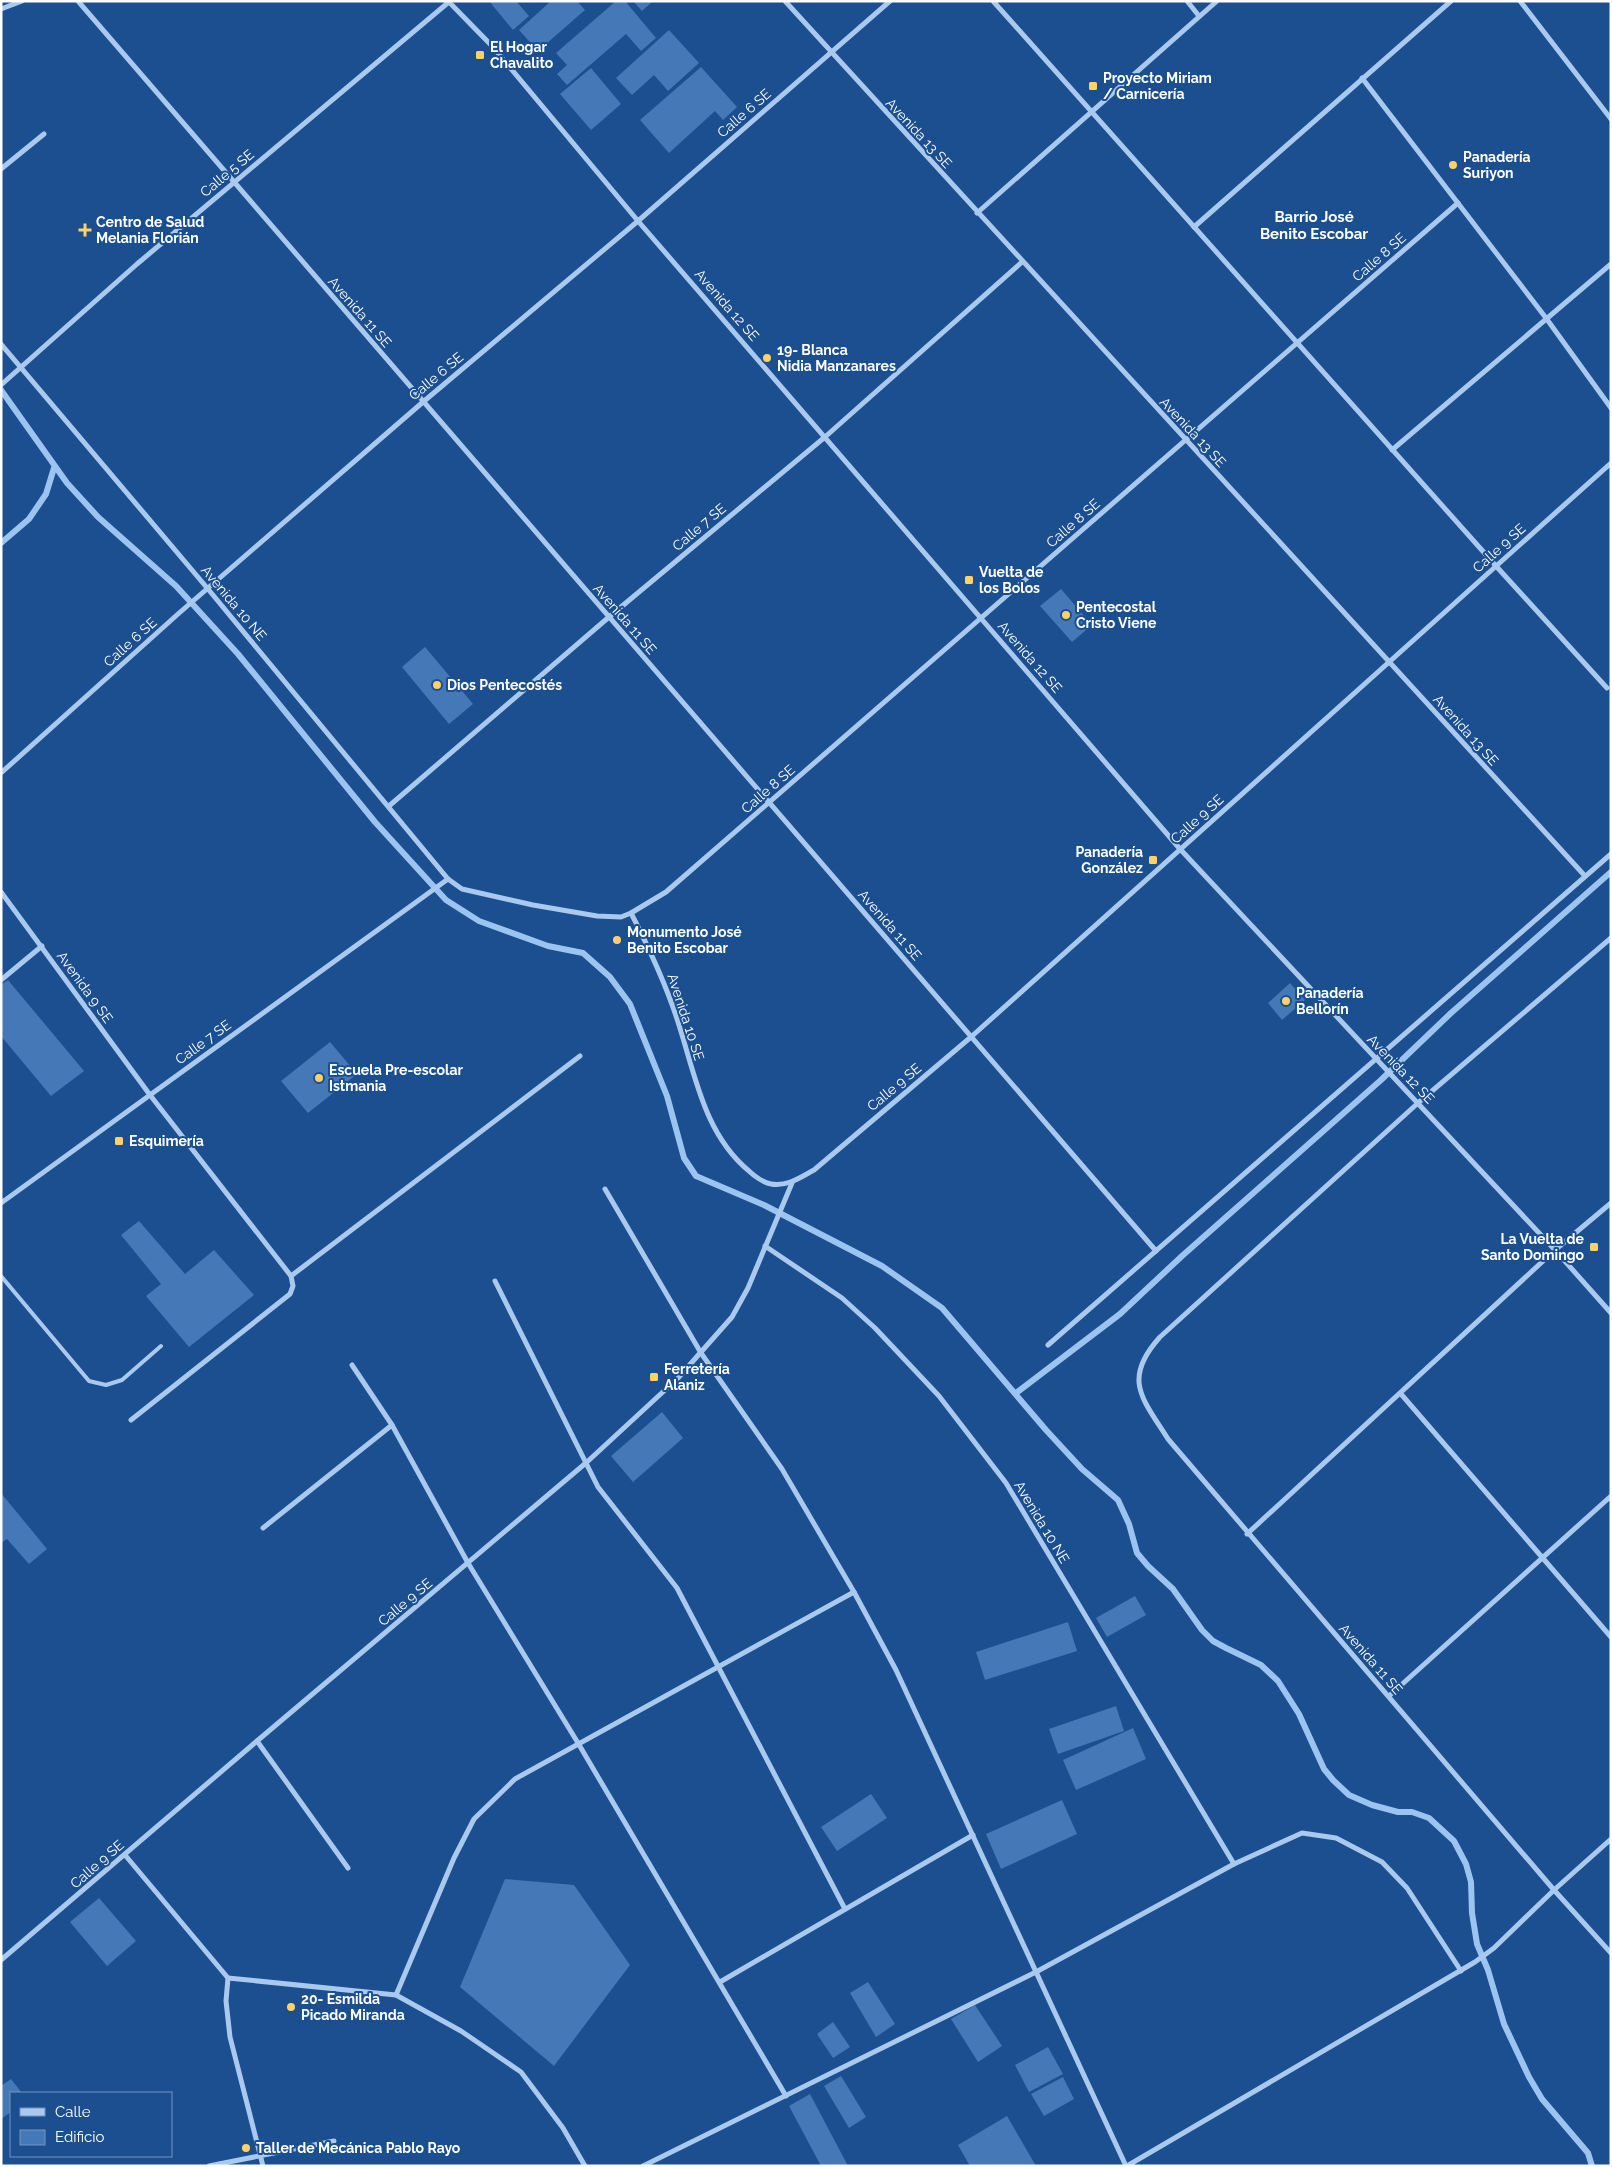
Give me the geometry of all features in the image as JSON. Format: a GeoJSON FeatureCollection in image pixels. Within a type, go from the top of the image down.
{"type":"FeatureCollection","features":[{"type":"Feature","properties":{"kind":"street"},"geometry":{"type":"LineString","coordinates":[[1,9],[22,1]]}},
{"type":"Feature","properties":{"kind":"street","name":"Avenida 11 SE"},"geometry":{"type":"LineString","coordinates":[[78,1],[1156,1251]]}},
{"type":"Feature","properties":{"kind":"street","name":"Avenida 13 SE"},"geometry":{"type":"LineString","coordinates":[[785,1],[1585,876]]}},
{"type":"Feature","properties":{"kind":"street","name":"Calle 6 SE"},"geometry":{"type":"LineString","coordinates":[[1,773],[178,614],[423,402],[638,221],[890,1]]}},
{"type":"Feature","properties":{"kind":"street"},"geometry":{"type":"LineString","coordinates":[[993,1],[1392,450],[1607,688]]}},
{"type":"Feature","properties":{"kind":"street"},"geometry":{"type":"LineString","coordinates":[[1187,1],[1199,16]]}},
{"type":"Feature","properties":{"kind":"street"},"geometry":{"type":"LineString","coordinates":[[977,213],[1217,1]]}},
{"type":"Feature","properties":{"kind":"street"},"geometry":{"type":"LineString","coordinates":[[1194,227],[1451,1]]}},
{"type":"Feature","properties":{"kind":"street"},"geometry":{"type":"LineString","coordinates":[[1520,1],[1611,118]]}},
{"type":"Feature","properties":{"kind":"street","name":"Calle 5 SE"},"geometry":{"type":"LineString","coordinates":[[1,385],[137,264],[450,2]]}},
{"type":"Feature","properties":{"kind":"street","name":"Avenida 12 SE"},"geometry":{"type":"LineString","coordinates":[[450,2],[492,46],[638,221],[826,436],[1180,849],[1375,1060],[1418,1103],[1555,1250],[1611,1313]]}},
{"type":"Feature","properties":{"kind":"street"},"geometry":{"type":"LineString","coordinates":[[1362,78],[1546,318],[1611,408]]}},
{"type":"Feature","properties":{"kind":"street"},"geometry":{"type":"LineString","coordinates":[[1,169],[44,134]]}},
{"type":"Feature","properties":{"kind":"street","name":"Calle 8 SE"},"geometry":{"type":"LineString","coordinates":[[631,913],[666,892],[1458,203]]}},
{"type":"Feature","properties":{"kind":"street","name":"Calle 7 SE"},"geometry":{"type":"LineString","coordinates":[[389,806],[609,617],[826,436],[1022,262]]}},
{"type":"Feature","properties":{"kind":"street"},"geometry":{"type":"LineString","coordinates":[[1392,450],[1611,264]]}},
{"type":"Feature","properties":{"kind":"street","name":"Avenida 10 NE"},"geometry":{"type":"LineString","coordinates":[[1,344],[208,589],[448,879]]}},
{"type":"Feature","properties":{"kind":"street","name":"Calle 9 SE"},"geometry":{"type":"LineString","coordinates":[[1,1960],[587,1462],[661,1394],[701,1353],[732,1317],[748,1288],[792,1182],[814,1170],[971,1036],[1611,462]]}},
{"type":"Feature","properties":{"kind":"street"},"geometry":{"type":"LineString","coordinates":[[1048,1345],[1611,854]]}},
{"type":"Feature","properties":{"kind":"street"},"geometry":{"type":"LineString","coordinates":[[448,879],[462,889],[533,905],[597,916],[621,916],[631,913]]}},
{"type":"Feature","properties":{"kind":"street","name":"Calle 7 SE"},"geometry":{"type":"LineString","coordinates":[[1,1203],[448,879]]}},
{"type":"Feature","properties":{"kind":"street","name":"Avenida 9 SE"},"geometry":{"type":"LineString","coordinates":[[1,892],[150,1095],[291,1276]]}},
{"type":"Feature","properties":{"kind":"street","name":"Avenida 10 SE"},"geometry":{"type":"LineString","coordinates":[[631,913],[653,955],[678,1020],[695,1082],[718,1137],[735,1160],[754,1175],[771,1184],[792,1182]]}},
{"type":"Feature","properties":{"kind":"street"},"geometry":{"type":"LineString","coordinates":[[1418,1103],[1611,938]]}},
{"type":"Feature","properties":{"kind":"street"},"geometry":{"type":"LineString","coordinates":[[1,980],[42,946]]}},
{"type":"Feature","properties":{"kind":"street"},"geometry":{"type":"LineString","coordinates":[[130,1420],[290,1294],[293,1286],[291,1276],[580,1056]]}},
{"type":"Feature","properties":{"kind":"street","name":"Avenida 11 SE"},"geometry":{"type":"LineString","coordinates":[[1418,1103],[1160,1337],[1146,1353],[1139,1367],[1138,1381],[1145,1402],[1168,1439],[1247,1534],[1389,1696],[1554,1890],[1611,1953]]}},
{"type":"Feature","properties":{"kind":"street"},"geometry":{"type":"LineString","coordinates":[[605,1189],[701,1353],[782,1469],[854,1592],[896,1670],[1127,2166],[1475,1962],[1494,1948],[1554,1890],[1611,1840]]}},
{"type":"Feature","properties":{"kind":"street"},"geometry":{"type":"LineString","coordinates":[[1247,1534],[1555,1250],[1611,1203]]}},
{"type":"Feature","properties":{"kind":"street","name":"Avenida 10 NE"},"geometry":{"type":"LineString","coordinates":[[765,1246],[842,1298],[875,1328],[939,1396],[1006,1484],[1234,1864]]}},
{"type":"Feature","properties":{"kind":"street"},"geometry":{"type":"LineString","coordinates":[[495,1281],[598,1487],[677,1588],[845,1909]]}},
{"type":"Feature","properties":{"kind":"street"},"geometry":{"type":"LineString","coordinates":[[352,1365],[392,1425],[468,1563],[720,1982],[786,2096]]}},
{"type":"Feature","properties":{"kind":"street"},"geometry":{"type":"LineString","coordinates":[[1401,1394],[1611,1637]]}},
{"type":"Feature","properties":{"kind":"street"},"geometry":{"type":"LineString","coordinates":[[263,1528],[392,1425]]}},
{"type":"Feature","properties":{"kind":"street"},"geometry":{"type":"LineString","coordinates":[[1389,1696],[1611,1496]]}},
{"type":"Feature","properties":{"kind":"street"},"geometry":{"type":"LineString","coordinates":[[396,1995],[454,1858],[474,1819],[515,1779],[854,1592]]}},
{"type":"Feature","properties":{"kind":"street"},"geometry":{"type":"LineString","coordinates":[[257,1741],[348,1868]]}},
{"type":"Feature","properties":{"kind":"street"},"geometry":{"type":"LineString","coordinates":[[643,2166],[1036,1972],[1234,1864],[1302,1834],[1336,1838],[1382,1862],[1407,1888],[1461,1970]]}},
{"type":"Feature","properties":{"kind":"street"},"geometry":{"type":"LineString","coordinates":[[720,1982],[973,1835]]}},
{"type":"Feature","properties":{"kind":"street"},"geometry":{"type":"LineString","coordinates":[[125,1855],[228,1978],[396,1995],[461,2031],[521,2072],[563,2128],[585,2166]]}},
{"type":"Feature","properties":{"kind":"street"},"geometry":{"type":"LineString","coordinates":[[228,1978],[226,2002],[230,2037],[263,2166]]}},
{"type":"Feature","properties":{"kind":"street"},"geometry":{"type":"LineString","coordinates":[[209,2166],[334,2141]]}},
{"type":"Feature","properties":{"kind":"lane"},"geometry":{"type":"LineString","coordinates":[[1,1276],[89,1381],[106,1386],[122,1380],[161,1346]]}},
{"type":"Feature","properties":{"kind":"building"},"geometry":{"type":"Polygon","coordinates":[[[489,1],[516,1],[529,16],[513,30],[489,1]]]}},
{"type":"Feature","properties":{"kind":"building"},"geometry":{"type":"Polygon","coordinates":[[[551,1],[577,1],[585,10],[538,51],[519,30],[551,1]]]}},
{"type":"Feature","properties":{"kind":"building"},"geometry":{"type":"Polygon","coordinates":[[[616,1],[625,1],[656,38],[641,51],[626,34],[567,85],[557,74],[567,65],[556,53],[616,1]]]}},
{"type":"Feature","properties":{"kind":"building"},"geometry":{"type":"Polygon","coordinates":[[[633,1],[653,1],[642,11],[633,1]]]}},
{"type":"Feature","properties":{"kind":"building"},"geometry":{"type":"Polygon","coordinates":[[[669,30],[699,63],[668,91],[654,75],[632,95],[616,78],[669,30]]]}},
{"type":"Feature","properties":{"kind":"building"},"geometry":{"type":"Polygon","coordinates":[[[701,67],[737,107],[723,120],[715,111],[669,153],[640,120],[701,67]]]}},
{"type":"Feature","properties":{"kind":"building"},"geometry":{"type":"Polygon","coordinates":[[[591,68],[621,104],[591,130],[560,94],[591,68]]]}},
{"type":"Feature","properties":{"kind":"building","name":"Pentecostal Cristo Viene"},"geometry":{"type":"Polygon","coordinates":[[[1061,589],[1092,625],[1072,642],[1040,606],[1061,589]]]}},
{"type":"Feature","properties":{"kind":"building","name":"Dios Pentecostés"},"geometry":{"type":"Polygon","coordinates":[[[425,647],[473,704],[449,724],[402,667],[425,647]]]}},
{"type":"Feature","properties":{"kind":"building"},"geometry":{"type":"Polygon","coordinates":[[[8,980],[84,1071],[51,1096],[1,1036],[1,985],[8,980]]]}},
{"type":"Feature","properties":{"kind":"building","name":"Panadería Bellorín"},"geometry":{"type":"Polygon","coordinates":[[[1290,983],[1305,1000],[1282,1020],[1268,1003],[1290,983]]]}},
{"type":"Feature","properties":{"kind":"building","name":"Escuela Pre-escolar Istmania"},"geometry":{"type":"Polygon","coordinates":[[[330,1042],[357,1074],[308,1113],[281,1081],[330,1042]]]}},
{"type":"Feature","properties":{"kind":"building"},"geometry":{"type":"Polygon","coordinates":[[[139,1221],[185,1274],[214,1250],[254,1295],[189,1347],[146,1296],[161,1284],[121,1235],[139,1221]]]}},
{"type":"Feature","properties":{"kind":"building"},"geometry":{"type":"Polygon","coordinates":[[[662,1412],[683,1438],[633,1482],[611,1456],[662,1412]]]}},
{"type":"Feature","properties":{"kind":"building"},"geometry":{"type":"Polygon","coordinates":[[[1,1493],[47,1549],[29,1564],[7,1539],[1,1543],[1,1493]]]}},
{"type":"Feature","properties":{"kind":"building"},"geometry":{"type":"Polygon","coordinates":[[[1135,1596],[1146,1615],[1107,1637],[1096,1618],[1135,1596]]]}},
{"type":"Feature","properties":{"kind":"building"},"geometry":{"type":"Polygon","coordinates":[[[1068,1622],[1077,1651],[985,1680],[976,1652],[1068,1622]]]}},
{"type":"Feature","properties":{"kind":"building"},"geometry":{"type":"Polygon","coordinates":[[[1116,1706],[1124,1731],[1058,1754],[1049,1729],[1116,1706]]]}},
{"type":"Feature","properties":{"kind":"building"},"geometry":{"type":"Polygon","coordinates":[[[1133,1728],[1146,1759],[1076,1790],[1063,1760],[1133,1728]]]}},
{"type":"Feature","properties":{"kind":"building"},"geometry":{"type":"Polygon","coordinates":[[[871,1794],[887,1818],[837,1851],[821,1827],[871,1794]]]}},
{"type":"Feature","properties":{"kind":"building"},"geometry":{"type":"Polygon","coordinates":[[[1062,1800],[1077,1834],[1001,1869],[986,1834],[1062,1800]]]}},
{"type":"Feature","properties":{"kind":"building"},"geometry":{"type":"Polygon","coordinates":[[[505,1879],[574,1885],[630,1965],[554,2066],[460,1987],[505,1879]]]}},
{"type":"Feature","properties":{"kind":"building"},"geometry":{"type":"Polygon","coordinates":[[[99,1898],[136,1941],[107,1966],[70,1922],[99,1898]]]}},
{"type":"Feature","properties":{"kind":"building"},"geometry":{"type":"Polygon","coordinates":[[[868,1982],[895,2024],[876,2037],[850,1993],[868,1982]]]}},
{"type":"Feature","properties":{"kind":"building"},"geometry":{"type":"Polygon","coordinates":[[[975,2005],[1002,2046],[978,2062],[951,2019],[975,2005]]]}},
{"type":"Feature","properties":{"kind":"building"},"geometry":{"type":"Polygon","coordinates":[[[833,2022],[850,2047],[833,2058],[817,2034],[833,2022]]]}},
{"type":"Feature","properties":{"kind":"building"},"geometry":{"type":"Polygon","coordinates":[[[1048,2047],[1063,2074],[1029,2092],[1015,2065],[1048,2047]]]}},
{"type":"Feature","properties":{"kind":"building"},"geometry":{"type":"Polygon","coordinates":[[[841,2076],[866,2117],[849,2128],[824,2086],[841,2076]]]}},
{"type":"Feature","properties":{"kind":"building"},"geometry":{"type":"Polygon","coordinates":[[[1063,2077],[1074,2099],[1044,2116],[1031,2094],[1063,2077]]]}},
{"type":"Feature","properties":{"kind":"building"},"geometry":{"type":"Polygon","coordinates":[[[11,2079],[21,2092],[10,2092],[10,2113],[1,2119],[1,2086],[11,2079]]]}},
{"type":"Feature","properties":{"kind":"building"},"geometry":{"type":"Polygon","coordinates":[[[810,2094],[848,2166],[821,2166],[789,2106],[810,2094]]]}},
{"type":"Feature","properties":{"kind":"building"},"geometry":{"type":"Polygon","coordinates":[[[1007,2116],[1036,2166],[970,2166],[958,2145],[1007,2116]]]}},
{"type":"Feature","properties":{"kind":"waterway"},"geometry":{"type":"LineString","coordinates":[[1,390],[67,483],[98,517],[176,586],[238,654],[375,822],[446,900],[479,921],[548,946],[583,953],[610,977],[630,1004],[667,1096],[684,1158],[696,1176],[764,1205],[882,1266],[942,1308],[1046,1430],[1082,1469],[1118,1500],[1129,1524],[1137,1553],[1173,1589],[1202,1630],[1213,1641],[1261,1665],[1278,1681],[1299,1714],[1324,1769],[1333,1780],[1349,1795],[1372,1805],[1398,1812],[1412,1812],[1429,1818],[1454,1841],[1466,1864],[1471,1882],[1472,1913],[1477,1944],[1488,1970],[1504,2024],[1529,2077],[1542,2099],[1588,2153],[1592,2166]]}},
{"type":"Feature","properties":{"kind":"waterway"},"geometry":{"type":"LineString","coordinates":[[1,543],[29,519],[46,494],[54,468]]}},
{"type":"Feature","properties":{"kind":"waterway"},"geometry":{"type":"LineString","coordinates":[[1016,1393],[1120,1314],[1182,1256],[1381,1080],[1451,1013],[1611,872]]}},
{"type":"Feature","properties":{"kind":"place","name":"El Hogar Chavalito"},"geometry":{"type":"Point","coordinates":[480,55]}},
{"type":"Feature","properties":{"kind":"place","name":"Proyecto Miriam / Carnicería"},"geometry":{"type":"Point","coordinates":[1093,86]}},
{"type":"Feature","properties":{"kind":"place","name":"Panadería Suriyon"},"geometry":{"type":"Point","coordinates":[1453,165]}},
{"type":"Feature","properties":{"kind":"place","name":"Centro de Salud Melania Florián"},"geometry":{"type":"Point","coordinates":[85,230]}},
{"type":"Feature","properties":{"kind":"place","name":"19- Blanca Nidia Manzanares"},"geometry":{"type":"Point","coordinates":[767,358]}},
{"type":"Feature","properties":{"kind":"place","name":"Vuelta de los Bolos"},"geometry":{"type":"Point","coordinates":[969,580]}},
{"type":"Feature","properties":{"kind":"place","name":"Pentecostal Cristo Viene"},"geometry":{"type":"Point","coordinates":[1066,615]}},
{"type":"Feature","properties":{"kind":"place","name":"Dios Pentecostés"},"geometry":{"type":"Point","coordinates":[437,685]}},
{"type":"Feature","properties":{"kind":"place","name":"Panadería González"},"geometry":{"type":"Point","coordinates":[1153,860]}},
{"type":"Feature","properties":{"kind":"place","name":"Monumento José Benito Escobar"},"geometry":{"type":"Point","coordinates":[617,940]}},
{"type":"Feature","properties":{"kind":"place","name":"Panadería Bellorín"},"geometry":{"type":"Point","coordinates":[1286,1001]}},
{"type":"Feature","properties":{"kind":"place","name":"Escuela Pre-escolar Istmania"},"geometry":{"type":"Point","coordinates":[319,1078]}},
{"type":"Feature","properties":{"kind":"place","name":"Esquimería"},"geometry":{"type":"Point","coordinates":[119,1141]}},
{"type":"Feature","properties":{"kind":"place","name":"La Vuelta de Santo Domingo"},"geometry":{"type":"Point","coordinates":[1594,1247]}},
{"type":"Feature","properties":{"kind":"place","name":"Ferretería Alaniz"},"geometry":{"type":"Point","coordinates":[654,1377]}},
{"type":"Feature","properties":{"kind":"place","name":"20- Esmilda Picado Miranda"},"geometry":{"type":"Point","coordinates":[291,2007]}},
{"type":"Feature","properties":{"kind":"place","name":"Taller de Mecánica Pablo Rayo"},"geometry":{"type":"Point","coordinates":[246,2148]}},
{"type":"Feature","properties":{"kind":"district","name":"Barrio José Benito Escobar"},"geometry":{"type":"Point","coordinates":[1314,226]}}]}
